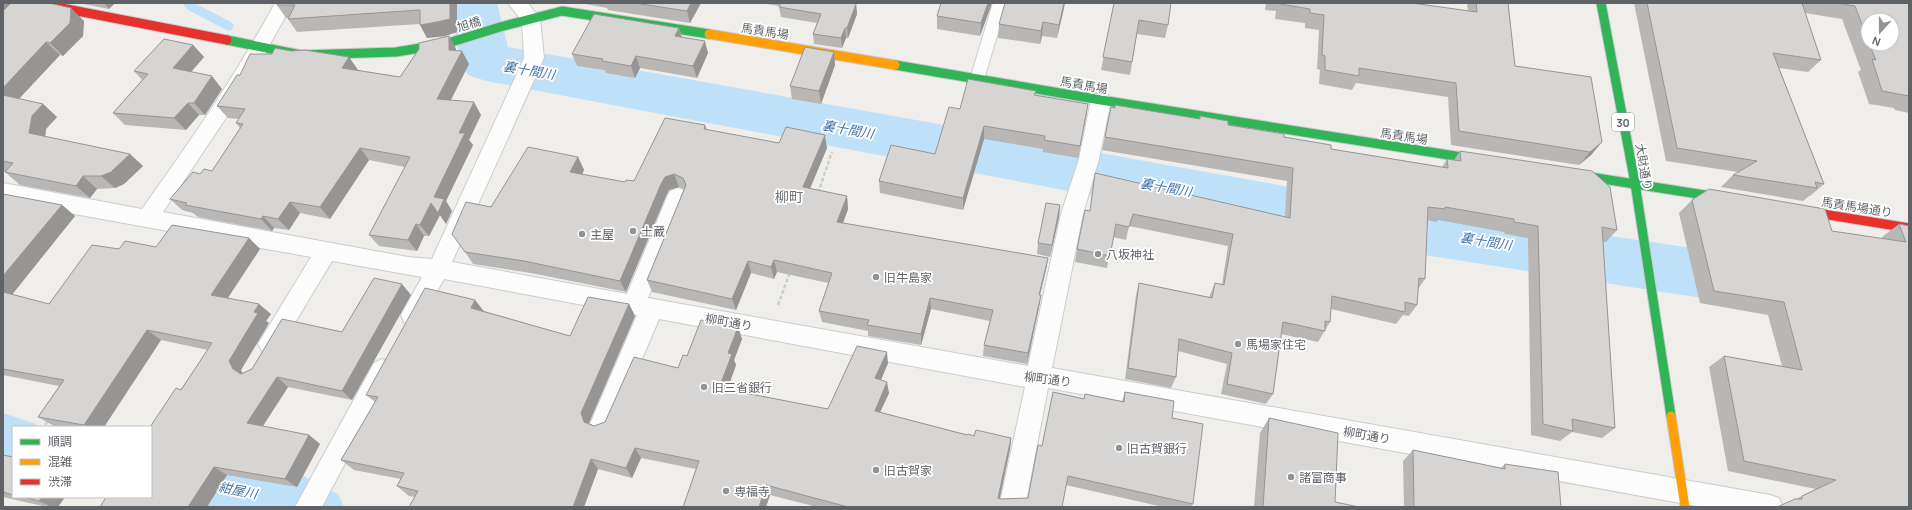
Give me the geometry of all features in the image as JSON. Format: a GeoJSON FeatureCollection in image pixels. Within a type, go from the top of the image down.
{"type":"FeatureCollection","features":[{"type":"Feature","properties":{"kind":"street"},"geometry":{"type":"LineString","coordinates":[[147,218],[200,145],[261,47],[284,3]]}},
{"type":"Feature","properties":{"kind":"street"},"geometry":{"type":"LineString","coordinates":[[403,332],[438,269],[534,58],[531,19],[517,3]]}},
{"type":"Feature","properties":{"kind":"street","name":"大財通り"},"geometry":{"type":"LineString","coordinates":[[1600,3],[1635,183],[1684,500]]}},
{"type":"Feature","properties":{"kind":"street","name":"旭橋"},"geometry":{"type":"LineString","coordinates":[[27,5],[301,55],[396,52],[445,44],[500,27]]}},
{"type":"Feature","properties":{"kind":"street","name":"馬責馬場"},"geometry":{"type":"LineString","coordinates":[[500,27],[562,11],[1101,100],[1495,162]]}},
{"type":"Feature","properties":{"kind":"street"},"geometry":{"type":"LineString","coordinates":[[1012,507],[1040,376],[1042,352],[1072,214],[1089,159],[1101,100]]}},
{"type":"Feature","properties":{"kind":"street"},"geometry":{"type":"LineString","coordinates":[[1558,172],[1740,200]]}},
{"type":"Feature","properties":{"kind":"street","name":"柳町通り"},"geometry":{"type":"LineString","coordinates":[[3,192],[327,252],[408,266],[438,269],[643,306],[1029,378],[1040,376],[1684,500],[1770,507]]}},
{"type":"Feature","properties":{"kind":"street"},"geometry":{"type":"LineString","coordinates":[[602,424],[643,306],[678,196]]}},
{"type":"Feature","properties":{"kind":"street","name":"馬責馬場通り"},"geometry":{"type":"LineString","coordinates":[[1786,208],[1909,228]]}},
{"type":"Feature","properties":{"kind":"street"},"geometry":{"type":"LineString","coordinates":[[258,364],[327,252]]}},
{"type":"Feature","properties":{"kind":"street"},"geometry":{"type":"LineString","coordinates":[[311,500],[392,353]]}},
{"type":"Feature","properties":{"kind":"lane"},"geometry":{"type":"LineString","coordinates":[[977,79],[1000,3]]}},
{"type":"Feature","properties":{"kind":"path"},"geometry":{"type":"LineString","coordinates":[[817,196],[832,152]]}},
{"type":"Feature","properties":{"kind":"path"},"geometry":{"type":"LineString","coordinates":[[769,330],[790,270]]}},
{"type":"Feature","properties":{"kind":"path"},"geometry":{"type":"LineString","coordinates":[[45,426],[49,419]]}},
{"type":"Feature","properties":{"kind":"building"},"geometry":{"type":"Polygon","coordinates":[[[11,3],[49,3],[71,8],[70,23],[50,43],[46,42],[3,88],[3,11],[11,3]]]}},
{"type":"Feature","properties":{"kind":"building"},"geometry":{"type":"Polygon","coordinates":[[[278,3],[450,3],[450,19],[420,25],[420,10],[288,19],[295,5],[277,5],[278,3]]]}},
{"type":"Feature","properties":{"kind":"building"},"geometry":{"type":"Polygon","coordinates":[[[635,3],[691,3],[687,11],[635,3]]]}},
{"type":"Feature","properties":{"kind":"building"},"geometry":{"type":"Polygon","coordinates":[[[781,3],[856,4],[847,28],[845,28],[841,38],[813,34],[821,14],[779,7],[781,3]]]}},
{"type":"Feature","properties":{"kind":"building"},"geometry":{"type":"Polygon","coordinates":[[[941,3],[988,3],[981,23],[937,16],[941,3]]]}},
{"type":"Feature","properties":{"kind":"building"},"geometry":{"type":"Polygon","coordinates":[[[1005,3],[1064,3],[1059,25],[1043,22],[1041,31],[999,24],[1005,3]]]}},
{"type":"Feature","properties":{"kind":"building"},"geometry":{"type":"Polygon","coordinates":[[[1114,3],[1171,3],[1168,25],[1139,20],[1132,62],[1103,57],[1114,3]]]}},
{"type":"Feature","properties":{"kind":"building"},"geometry":{"type":"Polygon","coordinates":[[[1280,3],[1412,3],[1477,12],[1476,3],[1508,3],[1515,66],[1591,77],[1602,142],[1590,152],[1459,131],[1456,83],[1359,68],[1359,76],[1325,70],[1325,56],[1322,55],[1324,15],[1310,13],[1310,9],[1280,3]]]}},
{"type":"Feature","properties":{"kind":"building"},"geometry":{"type":"Polygon","coordinates":[[[1647,3],[1802,3],[1821,60],[1773,53],[1824,184],[1815,182],[1817,188],[1733,175],[1757,161],[1677,148],[1647,3]]]}},
{"type":"Feature","properties":{"kind":"building"},"geometry":{"type":"Polygon","coordinates":[[[1837,3],[1909,3],[1909,96],[1882,91],[1872,59],[1876,60],[1872,52],[1900,52],[1900,12],[1860,12],[1860,19],[1855,6],[1837,3]]]}},
{"type":"Feature","properties":{"kind":"building"},"geometry":{"type":"Polygon","coordinates":[[[594,14],[679,28],[675,36],[705,41],[693,66],[636,56],[631,66],[602,61],[603,59],[572,54],[594,14]]]}},
{"type":"Feature","properties":{"kind":"building"},"geometry":{"type":"Polygon","coordinates":[[[449,36],[449,50],[462,51],[437,99],[474,102],[459,133],[465,133],[434,197],[444,199],[438,213],[431,203],[420,225],[416,224],[408,240],[369,235],[410,157],[360,148],[320,207],[290,202],[278,219],[263,216],[261,219],[185,205],[187,203],[170,199],[193,172],[200,174],[204,169],[212,171],[243,124],[236,123],[245,109],[217,106],[237,75],[240,75],[250,54],[272,54],[275,48],[291,51],[305,50],[349,57],[342,68],[400,77],[419,49],[419,43],[449,36]]]}},
{"type":"Feature","properties":{"kind":"building"},"geometry":{"type":"Polygon","coordinates":[[[164,39],[193,45],[173,68],[212,76],[194,103],[188,103],[174,118],[113,113],[148,74],[134,71],[164,39]]]}},
{"type":"Feature","properties":{"kind":"building"},"geometry":{"type":"Polygon","coordinates":[[[805,47],[834,52],[819,91],[790,86],[805,47]]]}},
{"type":"Feature","properties":{"kind":"building"},"geometry":{"type":"Polygon","coordinates":[[[968,79],[1036,91],[1034,95],[1088,104],[1080,146],[1044,140],[1045,136],[984,126],[963,198],[879,181],[891,145],[935,154],[949,107],[960,109],[968,79]]]}},
{"type":"Feature","properties":{"kind":"building"},"geometry":{"type":"Polygon","coordinates":[[[3,95],[43,104],[32,116],[29,133],[130,154],[111,172],[101,176],[83,176],[76,186],[5,172],[13,163],[3,161],[3,95]]]}},
{"type":"Feature","properties":{"kind":"building"},"geometry":{"type":"Polygon","coordinates":[[[1115,105],[1200,119],[1200,116],[1228,121],[1228,125],[1284,134],[1284,137],[1331,145],[1331,149],[1448,168],[1447,159],[1461,161],[1460,151],[1592,171],[1610,187],[1617,230],[1602,227],[1615,428],[1572,419],[1573,431],[1543,424],[1538,226],[1514,222],[1514,219],[1445,207],[1445,209],[1428,207],[1425,279],[1419,278],[1417,305],[1405,302],[1405,312],[1332,296],[1330,322],[1325,321],[1325,331],[1283,322],[1273,394],[1227,384],[1232,353],[1179,339],[1176,377],[1128,368],[1139,283],[1212,298],[1215,283],[1224,285],[1233,234],[1133,214],[1129,227],[1116,224],[1110,256],[1077,249],[1085,210],[1090,211],[1095,173],[1290,218],[1293,168],[1105,137],[1111,107],[1115,108],[1115,105]]]}},
{"type":"Feature","properties":{"kind":"building"},"geometry":{"type":"Polygon","coordinates":[[[665,118],[705,125],[704,129],[779,143],[786,127],[825,135],[803,187],[847,196],[837,222],[1048,258],[1028,353],[984,345],[993,310],[930,298],[921,334],[867,325],[869,320],[819,311],[832,273],[774,260],[771,267],[748,261],[732,299],[647,280],[686,185],[683,178],[674,174],[665,177],[661,184],[620,281],[524,261],[465,252],[452,234],[466,202],[491,207],[528,147],[578,157],[570,172],[625,182],[626,180],[634,181],[665,118]]]}},
{"type":"Feature","properties":{"kind":"building"},"geometry":{"type":"Polygon","coordinates":[[[1709,189],[1825,209],[1832,231],[1906,242],[1899,224],[1909,226],[1909,507],[1777,507],[1795,499],[1802,499],[1802,496],[1836,480],[1744,461],[1724,356],[1802,370],[1784,302],[1714,291],[1692,200],[1709,189]]]}},
{"type":"Feature","properties":{"kind":"building"},"geometry":{"type":"Polygon","coordinates":[[[3,194],[62,205],[3,276],[3,194]]]}},
{"type":"Feature","properties":{"kind":"building"},"geometry":{"type":"Polygon","coordinates":[[[1046,203],[1060,205],[1052,245],[1038,243],[1046,203]]]}},
{"type":"Feature","properties":{"kind":"building"},"geometry":{"type":"Polygon","coordinates":[[[172,225],[249,238],[211,295],[259,304],[254,312],[258,313],[229,361],[233,369],[241,374],[252,369],[282,319],[342,332],[374,278],[402,284],[342,391],[277,377],[247,423],[309,435],[285,479],[214,467],[188,507],[100,507],[105,498],[152,498],[152,426],[151,426],[176,388],[181,390],[212,343],[147,330],[84,425],[38,417],[64,380],[3,369],[3,292],[49,304],[92,245],[119,249],[125,241],[156,247],[172,225]]]}},
{"type":"Feature","properties":{"kind":"building"},"geometry":{"type":"Polygon","coordinates":[[[425,288],[475,300],[471,308],[570,336],[588,297],[629,304],[581,413],[584,422],[594,426],[605,422],[634,357],[678,368],[683,355],[687,356],[701,320],[738,327],[728,353],[732,354],[719,388],[828,409],[857,346],[887,352],[875,378],[887,382],[875,411],[967,435],[974,436],[976,430],[1011,438],[998,498],[1000,499],[1028,498],[1038,445],[1042,446],[1053,392],[1084,399],[1085,394],[1124,402],[1125,392],[1174,401],[1172,418],[1203,424],[1193,504],[1068,476],[1062,507],[848,507],[766,485],[759,507],[683,507],[699,461],[635,448],[626,468],[591,459],[573,507],[409,507],[418,491],[397,486],[404,473],[341,460],[378,397],[366,395],[425,288]]]}},
{"type":"Feature","properties":{"kind":"building","name":"諸富商事"},"geometry":{"type":"Polygon","coordinates":[[[1269,418],[1338,433],[1335,502],[1359,507],[1263,507],[1269,418]]]}},
{"type":"Feature","properties":{"kind":"building"},"geometry":{"type":"Polygon","coordinates":[[[1413,450],[1505,469],[1505,464],[1558,472],[1561,507],[1414,507],[1413,450]]]}},
{"type":"Feature","properties":{"kind":"building"},"geometry":{"type":"Polygon","coordinates":[[[3,455],[12,457],[12,495],[3,492],[3,455]]]}},
{"type":"Feature","properties":{"kind":"building"},"geometry":{"type":"Polygon","coordinates":[[[27,498],[41,498],[39,501],[27,498]]]}},
{"type":"Feature","properties":{"kind":"waterway"},"geometry":{"type":"LineString","coordinates":[[188,3],[192,7],[229,26]]}},
{"type":"Feature","properties":{"kind":"waterway","name":"裏十間川"},"geometry":{"type":"LineString","coordinates":[[473,3],[486,62],[1340,219],[1909,305]]}},
{"type":"Feature","properties":{"kind":"waterway"},"geometry":{"type":"LineString","coordinates":[[471,71],[486,62]]}},
{"type":"Feature","properties":{"kind":"waterway","name":"紺屋川"},"geometry":{"type":"LineString","coordinates":[[3,443],[12,445]]}},
{"type":"Feature","properties":{"kind":"waterway","name":"紺屋川"},"geometry":{"type":"LineString","coordinates":[[152,473],[287,501]]}},
{"type":"Feature","properties":{"kind":"waterway","name":"紺屋川"},"geometry":{"type":"LineString","coordinates":[[287,501],[325,507]]}},
{"type":"Feature","properties":{"kind":"traffic: fast"},"geometry":{"type":"LineString","coordinates":[[1601,3],[1635,183],[1671,416]]}},
{"type":"Feature","properties":{"kind":"traffic: fast"},"geometry":{"type":"LineString","coordinates":[[227,40],[301,55],[396,52],[445,44],[500,27],[562,11],[709,34]]}},
{"type":"Feature","properties":{"kind":"traffic: fast"},"geometry":{"type":"LineString","coordinates":[[895,65],[1101,100],[1487,161]]}},
{"type":"Feature","properties":{"kind":"traffic: fast"},"geometry":{"type":"LineString","coordinates":[[1571,174],[1730,199]]}},
{"type":"Feature","properties":{"kind":"traffic: slow"},"geometry":{"type":"LineString","coordinates":[[709,34],[895,65]]}},
{"type":"Feature","properties":{"kind":"traffic: slow"},"geometry":{"type":"LineString","coordinates":[[1671,416],[1685,507]]}},
{"type":"Feature","properties":{"kind":"traffic: jam"},"geometry":{"type":"LineString","coordinates":[[36,3],[227,40]]}},
{"type":"Feature","properties":{"kind":"traffic: jam"},"geometry":{"type":"LineString","coordinates":[[1798,210],[1909,228]]}},
{"type":"Feature","properties":{"kind":"place","name":"土蔵"},"geometry":{"type":"Point","coordinates":[633,231]}},
{"type":"Feature","properties":{"kind":"place","name":"主屋"},"geometry":{"type":"Point","coordinates":[582,234]}},
{"type":"Feature","properties":{"kind":"place","name":"八坂神社"},"geometry":{"type":"Point","coordinates":[1098,254]}},
{"type":"Feature","properties":{"kind":"place","name":"旧牛島家"},"geometry":{"type":"Point","coordinates":[876,277]}},
{"type":"Feature","properties":{"kind":"place","name":"馬場家住宅"},"geometry":{"type":"Point","coordinates":[1238,344]}},
{"type":"Feature","properties":{"kind":"place","name":"旧三省銀行"},"geometry":{"type":"Point","coordinates":[704,387]}},
{"type":"Feature","properties":{"kind":"place","name":"旧古賀銀行"},"geometry":{"type":"Point","coordinates":[1119,448]}},
{"type":"Feature","properties":{"kind":"place","name":"旧古賀家"},"geometry":{"type":"Point","coordinates":[876,470]}},
{"type":"Feature","properties":{"kind":"place","name":"諸富商事"},"geometry":{"type":"Point","coordinates":[1291,477]}},
{"type":"Feature","properties":{"kind":"place","name":"専福寺"},"geometry":{"type":"Point","coordinates":[726,491]}},
{"type":"Feature","properties":{"kind":"district","name":"柳町"},"geometry":{"type":"Point","coordinates":[789,196]}}]}
